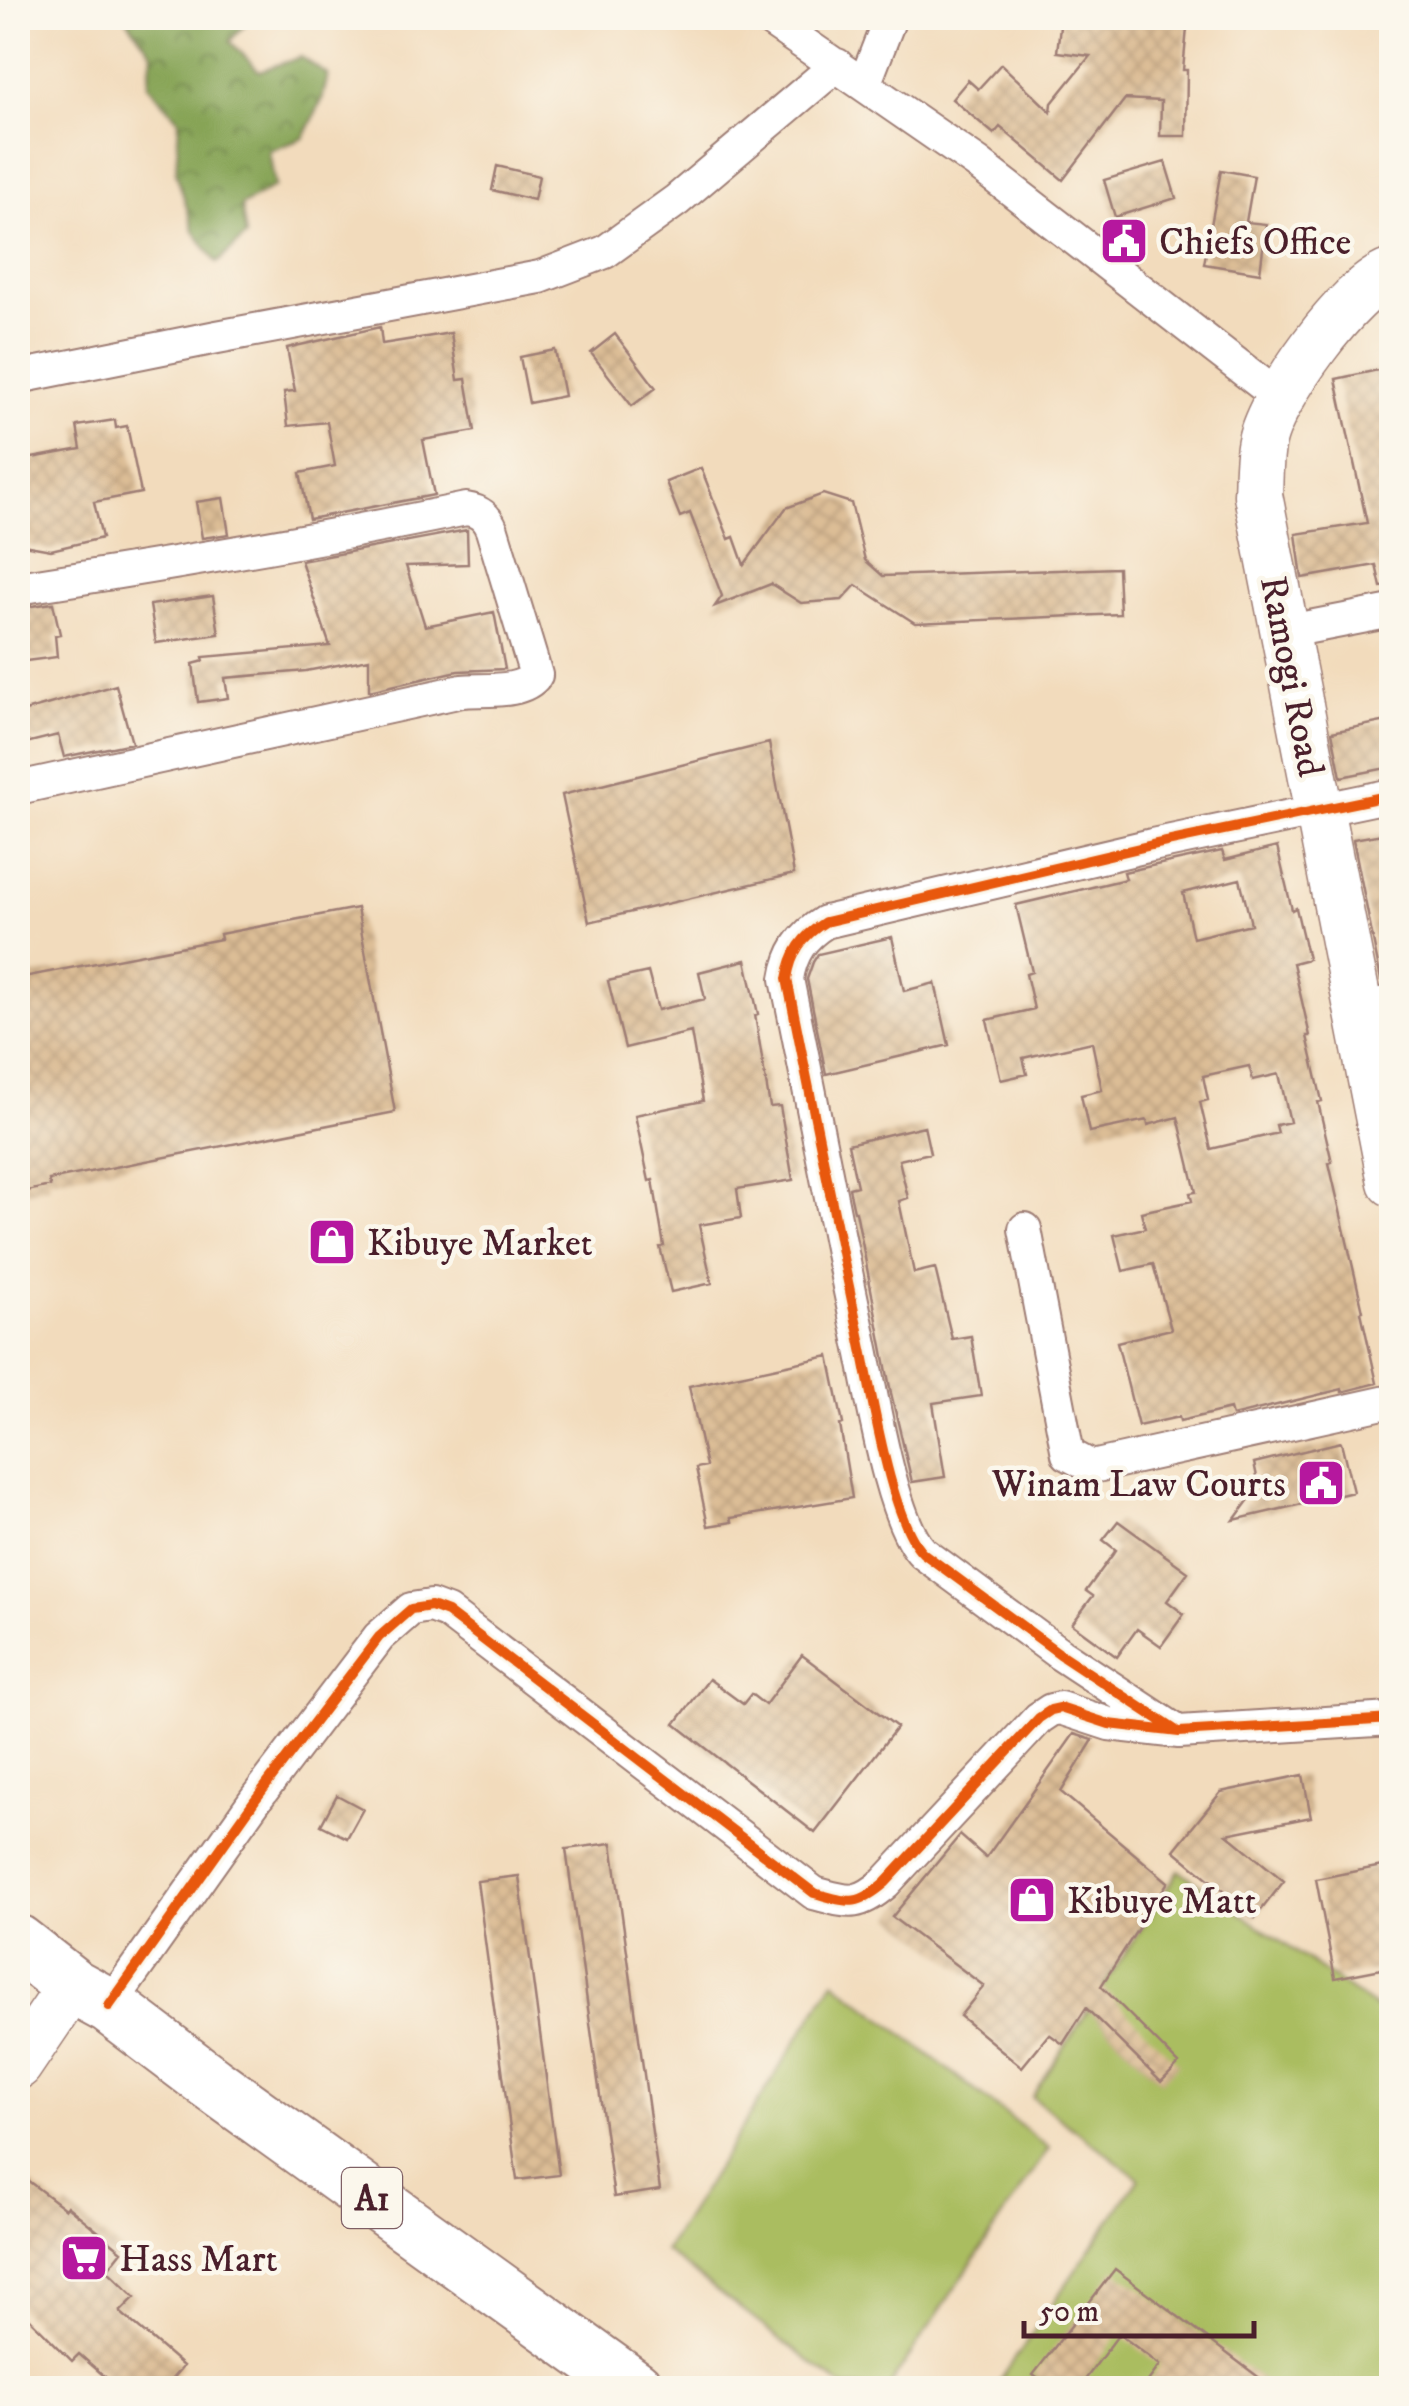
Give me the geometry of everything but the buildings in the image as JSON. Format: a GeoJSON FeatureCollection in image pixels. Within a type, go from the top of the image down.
{"type":"FeatureCollection","features":[{"type":"Feature","properties":{"kind":"highway","name":"A1"},"geometry":{"type":"LineString","coordinates":[[18,1943],[64,1995],[581,2388]]}},
{"type":"Feature","properties":{"kind":"highway","name":"A1"},"geometry":{"type":"LineString","coordinates":[[64,1995],[211,2083],[635,2388]]}},
{"type":"Feature","properties":{"kind":"street"},"geometry":{"type":"LineString","coordinates":[[768,18],[977,163],[1280,398]]}},
{"type":"Feature","properties":{"kind":"street"},"geometry":{"type":"LineString","coordinates":[[864,85],[890,18]]}},
{"type":"Feature","properties":{"kind":"street"},"geometry":{"type":"LineString","coordinates":[[18,378],[540,277],[605,252],[677,200],[836,65]]}},
{"type":"Feature","properties":{"kind":"street","name":"Ramogi Road"},"geometry":{"type":"LineString","coordinates":[[1392,273],[1354,298],[1280,398],[1262,440],[1258,495],[1320,811],[1374,1005],[1392,1182]]}},
{"type":"Feature","properties":{"kind":"street"},"geometry":{"type":"LineString","coordinates":[[18,588],[339,534],[466,508],[476,510],[490,524],[536,675],[521,688],[462,691],[18,788]]}},
{"type":"Feature","properties":{"kind":"street"},"geometry":{"type":"LineString","coordinates":[[1284,632],[1392,611]]}},
{"type":"Feature","properties":{"kind":"street"},"geometry":{"type":"LineString","coordinates":[[1179,1732],[1060,1654],[923,1553],[908,1534],[883,1447],[788,971],[798,946],[825,922],[1152,845],[1392,795]]}},
{"type":"Feature","properties":{"kind":"street"},"geometry":{"type":"LineString","coordinates":[[1024,1229],[1068,1454],[1092,1467],[1392,1401]]}},
{"type":"Feature","properties":{"kind":"street"},"geometry":{"type":"LineString","coordinates":[[18,2066],[64,1995],[255,1800],[379,1637],[411,1609],[431,1606],[446,1612],[814,1892],[851,1903],[873,1894],[885,1883],[1050,1710],[1070,1710],[1122,1726],[1179,1732],[1392,1719]]}},
{"type":"Feature","properties":{"kind":"green space"},"geometry":{"type":"Polygon","coordinates":[[[126,18],[251,18],[230,41],[259,71],[301,57],[328,75],[322,100],[304,138],[269,151],[275,186],[241,206],[246,236],[217,263],[194,231],[176,172],[179,120],[148,85],[152,53],[126,18]]]}},
{"type":"Feature","properties":{"kind":"green space"},"geometry":{"type":"Polygon","coordinates":[[[1179,1870],[1391,2019],[1391,2388],[995,2388],[1139,2178],[1032,2097],[1179,1870]]]}},
{"type":"Feature","properties":{"kind":"green space"},"geometry":{"type":"Polygon","coordinates":[[[834,1981],[1049,2148],[888,2388],[844,2388],[665,2251],[834,1981]]]}},
{"type":"Feature","properties":{"kind":"cycle path"},"geometry":{"type":"LineString","coordinates":[[1175,1730],[1060,1654],[923,1553],[912,1538],[893,1488],[878,1426],[787,979],[789,970],[804,939],[825,922],[1152,845],[1392,795]]}},
{"type":"Feature","properties":{"kind":"cycle path"},"geometry":{"type":"LineString","coordinates":[[109,2006],[255,1800],[379,1637],[411,1609],[431,1606],[447,1612],[814,1893],[851,1901],[885,1883],[1039,1718],[1051,1710],[1060,1708],[1109,1724],[1179,1732],[1392,1719]]}},
{"type":"Feature","properties":{"kind":"place","name":"Chiefs Office"},"geometry":{"type":"Point","coordinates":[1124,241]}},
{"type":"Feature","properties":{"kind":"place","name":"Kibuye Market"},"geometry":{"type":"Point","coordinates":[332,1242]}},
{"type":"Feature","properties":{"kind":"place","name":"Winam Law Courts"},"geometry":{"type":"Point","coordinates":[1321,1483]}},
{"type":"Feature","properties":{"kind":"place","name":"Kibuye Matt"},"geometry":{"type":"Point","coordinates":[1032,1900]}},
{"type":"Feature","properties":{"kind":"place","name":"Hass Mart"},"geometry":{"type":"Point","coordinates":[84,2258]}}]}
